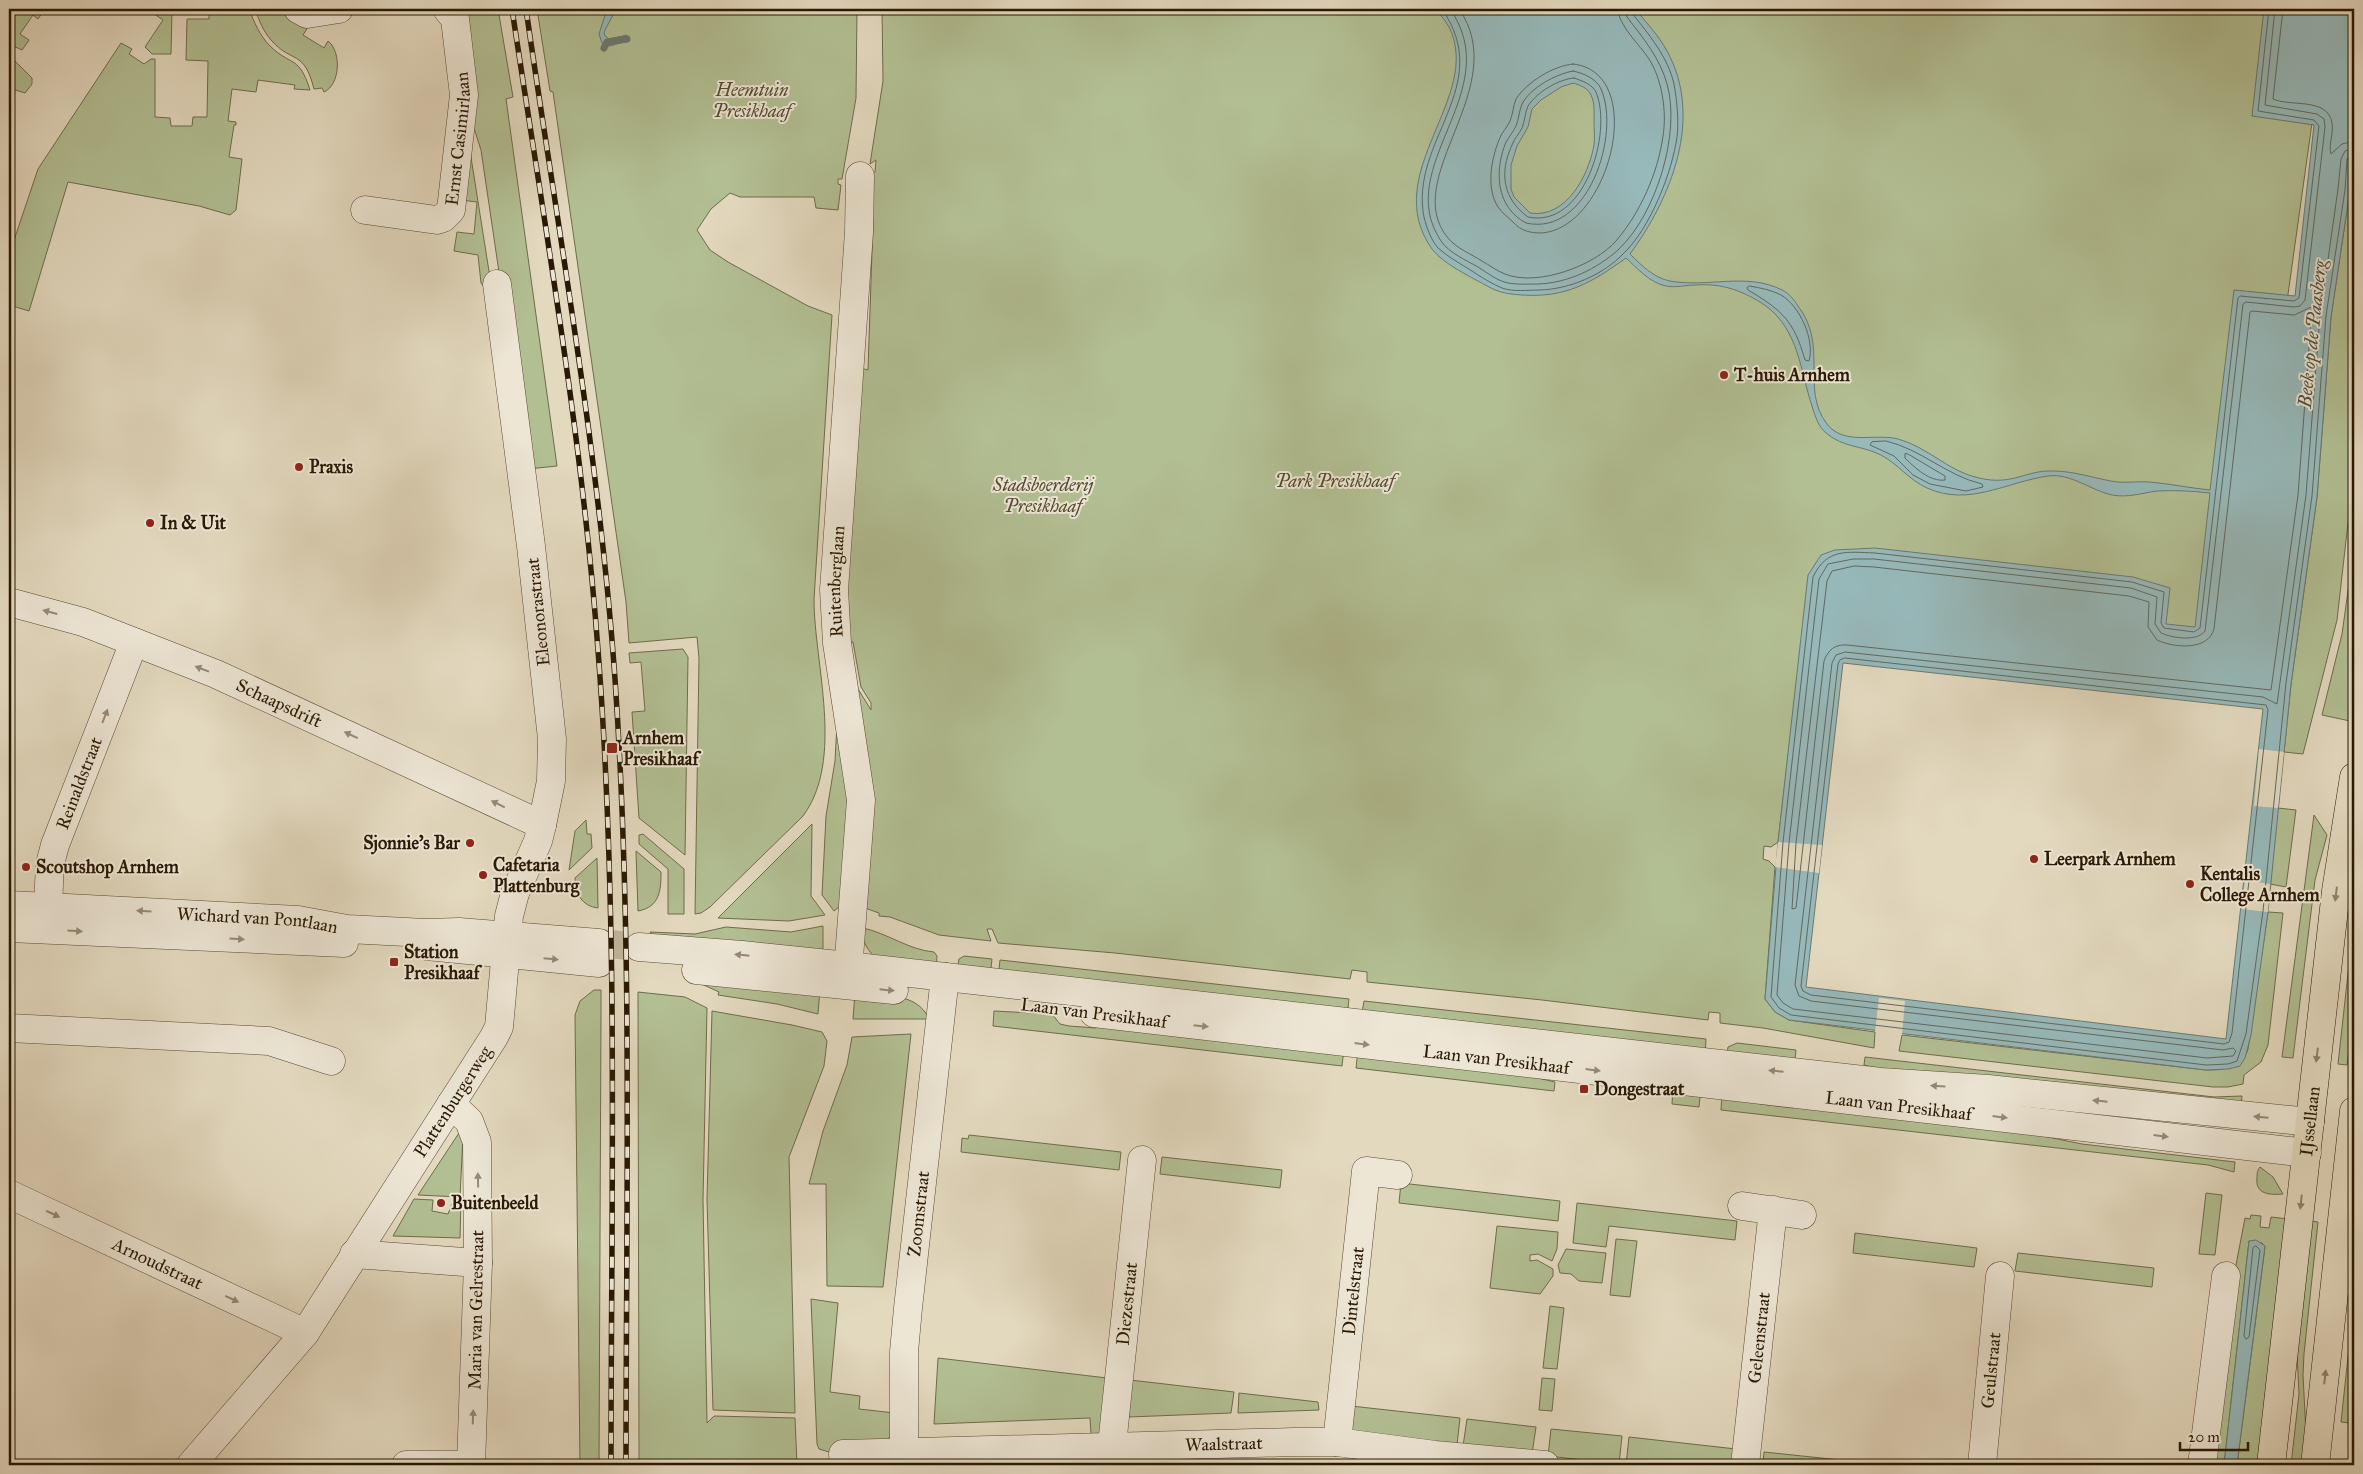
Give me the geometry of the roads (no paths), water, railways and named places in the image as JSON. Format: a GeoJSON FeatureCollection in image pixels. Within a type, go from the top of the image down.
{"type":"FeatureCollection","features":[{"type":"Feature","properties":{"kind":"main road","name":"IJssellaan"},"geometry":{"type":"LineString","coordinates":[[2271,1465],[2336,891],[2354,777]]}},
{"type":"Feature","properties":{"kind":"main road","name":"Laan van Presikhaaf"},"geometry":{"type":"LineString","coordinates":[[2310,1122],[2354,1122]]}},
{"type":"Feature","properties":{"kind":"main road"},"geometry":{"type":"LineString","coordinates":[[2315,1465],[2354,1122]]}},
{"type":"Feature","properties":{"kind":"main road","name":"Laan van Presikhaaf"},"geometry":{"type":"LineString","coordinates":[[2306,1153],[2351,1160]]}},
{"type":"Feature","properties":{"kind":"street"},"geometry":{"type":"LineString","coordinates":[[298,9],[307,14],[339,9]]}},
{"type":"Feature","properties":{"kind":"street","name":"Ernst Casimirlaan"},"geometry":{"type":"LineString","coordinates":[[365,210],[436,220],[447,215],[451,210],[464,95],[455,19],[447,9]]}},
{"type":"Feature","properties":{"kind":"street","name":"Ruitenberglaan"},"geometry":{"type":"LineString","coordinates":[[848,976],[861,800],[836,643],[834,590],[859,232],[860,176]]}},
{"type":"Feature","properties":{"kind":"street","name":"Eleonorastraat"},"geometry":{"type":"LineString","coordinates":[[497,284],[531,546],[552,739],[551,780],[542,825],[538,841],[515,893],[505,945]]}},
{"type":"Feature","properties":{"kind":"street","name":"Schaapsdrift"},"geometry":{"type":"LineString","coordinates":[[9,602],[52,612],[134,642],[258,693],[542,825]]}},
{"type":"Feature","properties":{"kind":"street","name":"Reinaldstraat"},"geometry":{"type":"LineString","coordinates":[[47,918],[50,864],[55,845],[134,642]]}},
{"type":"Feature","properties":{"kind":"street","name":"Wichard van Pontlaan"},"geometry":{"type":"LineString","coordinates":[[9,905],[47,918],[425,946],[505,945]]}},
{"type":"Feature","properties":{"kind":"street","name":"Wichard van Pontlaan"},"geometry":{"type":"LineString","coordinates":[[9,928],[47,918]]}},
{"type":"Feature","properties":{"kind":"street"},"geometry":{"type":"LineString","coordinates":[[505,945],[598,953]]}},
{"type":"Feature","properties":{"kind":"street","name":"Plattenburgerweg"},"geometry":{"type":"LineString","coordinates":[[190,1465],[305,1333],[498,1027],[505,945]]}},
{"type":"Feature","properties":{"kind":"street","name":"Laan van Presikhaaf"},"geometry":{"type":"LineString","coordinates":[[639,956],[742,955],[848,976],[2306,1153]]}},
{"type":"Feature","properties":{"kind":"street","name":"Laan van Presikhaaf"},"geometry":{"type":"LineString","coordinates":[[944,987],[1895,1084],[1988,1089],[2310,1122]]}},
{"type":"Feature","properties":{"kind":"street","name":"Zoomstraat"},"geometry":{"type":"LineString","coordinates":[[904,1452],[904,1352],[944,987]]}},
{"type":"Feature","properties":{"kind":"street"},"geometry":{"type":"LineString","coordinates":[[9,1028],[268,1041],[331,1061]]}},
{"type":"Feature","properties":{"kind":"street","name":"Maria van Gelrestraat"},"geometry":{"type":"LineString","coordinates":[[406,1465],[471,1465],[478,1263],[477,1142],[469,1120],[451,1104]]}},
{"type":"Feature","properties":{"kind":"street","name":"Diezestraat"},"geometry":{"type":"LineString","coordinates":[[1112,1445],[1142,1160]]}},
{"type":"Feature","properties":{"kind":"street","name":"Dintelstraat"},"geometry":{"type":"LineString","coordinates":[[1337,1442],[1366,1171],[1398,1175]]}},
{"type":"Feature","properties":{"kind":"street","name":"Arnoudstraat"},"geometry":{"type":"LineString","coordinates":[[9,1194],[305,1333]]}},
{"type":"Feature","properties":{"kind":"street"},"geometry":{"type":"LineString","coordinates":[[1742,1206],[1802,1215]]}},
{"type":"Feature","properties":{"kind":"street","name":"Geleenstraat"},"geometry":{"type":"LineString","coordinates":[[1745,1465],[1773,1210]]}},
{"type":"Feature","properties":{"kind":"street"},"geometry":{"type":"LineString","coordinates":[[354,1254],[478,1263]]}},
{"type":"Feature","properties":{"kind":"street","name":"Geulstraat"},"geometry":{"type":"LineString","coordinates":[[1982,1465],[2000,1276]]}},
{"type":"Feature","properties":{"kind":"street"},"geometry":{"type":"LineString","coordinates":[[2202,1465],[2226,1276]]}},
{"type":"Feature","properties":{"kind":"street","name":"Waalstraat"},"geometry":{"type":"LineString","coordinates":[[843,1460],[904,1452],[1112,1445],[1293,1453],[1337,1442],[1434,1460],[1545,1465]]}},
{"type":"Feature","properties":{"kind":"water"},"geometry":{"type":"Polygon","coordinates":[[[607,9],[616,9],[604,32],[605,36],[609,39],[627,35],[627,41],[610,46],[602,43],[599,34],[607,9]]]}},
{"type":"Feature","properties":{"kind":"water"},"geometry":{"type":"Polygon","coordinates":[[[1436,9],[1635,9],[1664,45],[1678,77],[1683,103],[1678,157],[1669,183],[1645,232],[1630,254],[1653,274],[1670,281],[1684,283],[1755,282],[1769,285],[1789,295],[1807,321],[1812,336],[1815,396],[1819,411],[1834,431],[1851,437],[1898,439],[1919,448],[1968,475],[1991,480],[2010,479],[2043,471],[2061,471],[2117,482],[2150,482],[2210,490],[2234,290],[2295,296],[2314,125],[2252,116],[2264,9],[2354,9],[2354,127],[2350,190],[2331,317],[2317,497],[2291,684],[2268,912],[2251,1035],[2245,1058],[2240,1066],[2228,1069],[2206,1070],[1789,1020],[1775,1012],[1765,999],[1778,842],[1808,575],[1821,555],[1835,550],[1875,548],[2133,577],[2170,588],[2166,624],[2195,627],[2210,493],[2157,491],[2118,496],[2104,493],[2073,479],[2048,476],[1973,494],[1943,493],[1921,485],[1881,455],[1846,444],[1826,433],[1816,417],[1797,352],[1785,327],[1766,306],[1741,292],[1715,285],[1666,286],[1644,275],[1626,258],[1601,275],[1577,287],[1552,294],[1517,295],[1501,292],[1489,287],[1443,260],[1432,249],[1419,221],[1417,192],[1423,164],[1454,81],[1456,54],[1449,27],[1436,9]],[[1573,83],[1561,87],[1541,100],[1532,109],[1528,127],[1517,146],[1511,165],[1511,189],[1514,197],[1530,213],[1543,213],[1565,202],[1581,181],[1591,157],[1594,145],[1593,101],[1588,90],[1573,83]],[[1843,663],[1806,987],[2226,1039],[2263,709],[1843,663]]]}},
{"type":"Feature","properties":{"kind":"water"},"geometry":{"type":"Polygon","coordinates":[[[2256,1240],[2265,1246],[2237,1465],[2224,1465],[2249,1241],[2256,1240]]]}},
{"type":"Feature","properties":{"kind":"waterway","name":"Beek op de Paasberg"},"geometry":{"type":"LineString","coordinates":[[604,48],[607,42],[627,39]]}},
{"type":"Feature","properties":{"kind":"tunnel"},"geometry":{"type":"LineString","coordinates":[[599,943],[639,947]]}},
{"type":"Feature","properties":{"kind":"railway"},"geometry":{"type":"LineString","coordinates":[[512,9],[572,409],[591,569],[605,752],[609,853],[612,1057],[611,1465]]}},
{"type":"Feature","properties":{"kind":"railway"},"geometry":{"type":"LineString","coordinates":[[526,9],[588,427],[599,511],[615,679],[621,777],[626,974],[626,1465]]}},
{"type":"Feature","properties":{"kind":"place","name":"T-huis Arnhem"},"geometry":{"type":"Point","coordinates":[1724,375]}},
{"type":"Feature","properties":{"kind":"place","name":"Praxis"},"geometry":{"type":"Point","coordinates":[299,467]}},
{"type":"Feature","properties":{"kind":"place","name":"In & Uit"},"geometry":{"type":"Point","coordinates":[150,523]}},
{"type":"Feature","properties":{"kind":"place","name":"Arnhem Presikhaaf"},"geometry":{"type":"Point","coordinates":[612,748]}},
{"type":"Feature","properties":{"kind":"place","name":"Sjonnie's Bar"},"geometry":{"type":"Point","coordinates":[470,843]}},
{"type":"Feature","properties":{"kind":"place","name":"Leerpark Arnhem"},"geometry":{"type":"Point","coordinates":[2034,859]}},
{"type":"Feature","properties":{"kind":"place","name":"Scoutshop Arnhem"},"geometry":{"type":"Point","coordinates":[26,867]}},
{"type":"Feature","properties":{"kind":"place","name":"Cafetaria Plattenburg"},"geometry":{"type":"Point","coordinates":[483,875]}},
{"type":"Feature","properties":{"kind":"place","name":"Kentalis College Arnhem"},"geometry":{"type":"Point","coordinates":[2190,884]}},
{"type":"Feature","properties":{"kind":"place","name":"Station Presikhaaf"},"geometry":{"type":"Point","coordinates":[394,962]}},
{"type":"Feature","properties":{"kind":"place","name":"Dongestraat"},"geometry":{"type":"Point","coordinates":[1584,1089]}},
{"type":"Feature","properties":{"kind":"place","name":"Buitenbeeld"},"geometry":{"type":"Point","coordinates":[441,1203]}},
{"type":"Feature","properties":{"kind":"park label","name":"Heemtuin Presikhaaf"},"geometry":{"type":"Point","coordinates":[752,100]}},
{"type":"Feature","properties":{"kind":"park label","name":"Park Presikhaaf"},"geometry":{"type":"Point","coordinates":[1335,481]}},
{"type":"Feature","properties":{"kind":"park label","name":"Stadsboerderij Presikhaaf"},"geometry":{"type":"Point","coordinates":[1043,495]}}]}
